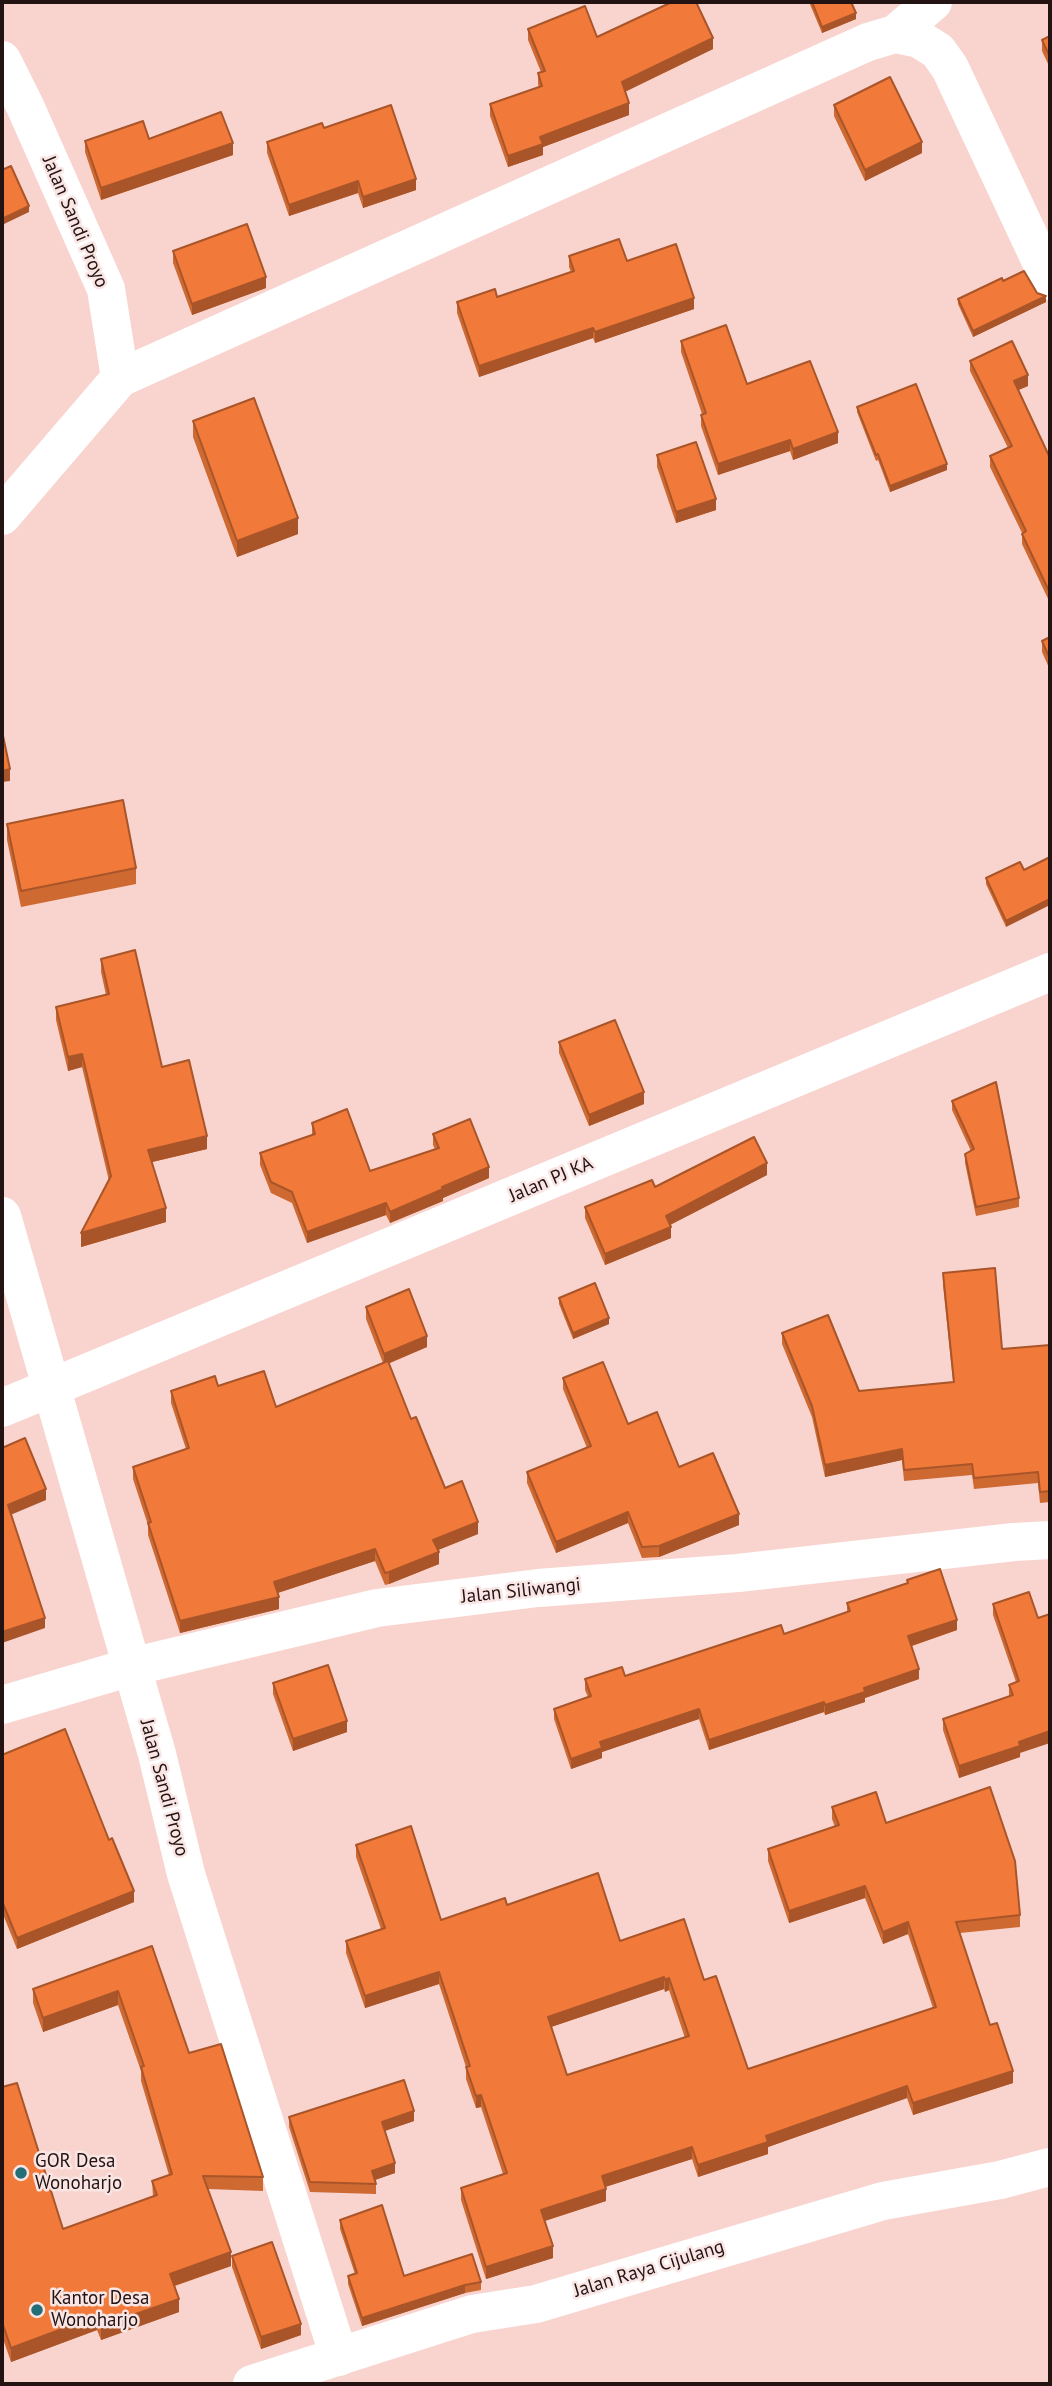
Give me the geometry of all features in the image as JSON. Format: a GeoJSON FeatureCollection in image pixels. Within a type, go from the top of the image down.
{"type":"FeatureCollection","features":[{"type":"Feature","properties":{"kind":"main road"},"geometry":{"type":"LineString","coordinates":[[2,516],[120,378],[856,48],[895,34],[933,2]]}},
{"type":"Feature","properties":{"kind":"main road"},"geometry":{"type":"LineString","coordinates":[[895,34],[919,39],[938,51],[950,68],[1046,261]]}},
{"type":"Feature","properties":{"kind":"main road","name":"Jalan Sandi Proyo"},"geometry":{"type":"LineString","coordinates":[[2,60],[13,110],[106,289],[120,378]]}},
{"type":"Feature","properties":{"kind":"main road","name":"Jalan PJ KA"},"geometry":{"type":"LineString","coordinates":[[2,1408],[1050,972]]}},
{"type":"Feature","properties":{"kind":"main road","name":"Jalan Sandi Proyo"},"geometry":{"type":"LineString","coordinates":[[2,1216],[157,1754],[186,1874],[339,2357]]}},
{"type":"Feature","properties":{"kind":"main road","name":"Jalan Siliwangi"},"geometry":{"type":"LineString","coordinates":[[2,1705],[131,1667],[377,1608],[538,1588],[738,1573],[1014,1542],[1050,1541]]}},
{"type":"Feature","properties":{"kind":"main road","name":"Jalan Raya Cijulang"},"geometry":{"type":"LineString","coordinates":[[252,2384],[472,2314],[536,2304],[883,2201],[1000,2180],[1050,2167]]}},
{"type":"Feature","properties":{"kind":"building"},"geometry":{"type":"Polygon","coordinates":[[[672,2],[696,2],[713,38],[622,82],[629,103],[540,137],[543,144],[508,156],[490,104],[542,86],[538,73],[545,71],[528,29],[585,6],[597,37],[672,2]]]}},
{"type":"Feature","properties":{"kind":"building"},"geometry":{"type":"Polygon","coordinates":[[[812,2],[851,2],[856,13],[822,27],[812,2]]]}},
{"type":"Feature","properties":{"kind":"building"},"geometry":{"type":"Polygon","coordinates":[[[1050,36],[1050,57],[1042,40],[1050,36]]]}},
{"type":"Feature","properties":{"kind":"building"},"geometry":{"type":"Polygon","coordinates":[[[890,77],[922,142],[865,170],[834,105],[890,77]]]}},
{"type":"Feature","properties":{"kind":"building"},"geometry":{"type":"Polygon","coordinates":[[[391,105],[416,179],[363,197],[358,181],[289,205],[267,142],[322,123],[324,128],[391,105]]]}},
{"type":"Feature","properties":{"kind":"building"},"geometry":{"type":"Polygon","coordinates":[[[221,112],[233,143],[101,188],[85,141],[143,121],[149,139],[221,112]]]}},
{"type":"Feature","properties":{"kind":"building"},"geometry":{"type":"Polygon","coordinates":[[[11,166],[29,206],[2,219],[2,170],[11,166]]]}},
{"type":"Feature","properties":{"kind":"building"},"geometry":{"type":"Polygon","coordinates":[[[247,224],[266,277],[192,304],[173,251],[247,224]]]}},
{"type":"Feature","properties":{"kind":"building"},"geometry":{"type":"Polygon","coordinates":[[[619,239],[627,261],[676,244],[694,298],[595,332],[593,328],[479,366],[457,302],[495,289],[497,297],[574,271],[569,256],[619,239]]]}},
{"type":"Feature","properties":{"kind":"building"},"geometry":{"type":"Polygon","coordinates":[[[1024,271],[1037,293],[1046,296],[973,331],[958,299],[1002,278],[1003,281],[1024,271]]]}},
{"type":"Feature","properties":{"kind":"building"},"geometry":{"type":"Polygon","coordinates":[[[726,325],[747,384],[810,361],[838,432],[793,449],[790,440],[718,464],[701,415],[706,413],[681,341],[726,325]]]}},
{"type":"Feature","properties":{"kind":"building"},"geometry":{"type":"Polygon","coordinates":[[[1012,341],[1028,375],[1014,381],[1050,458],[1050,593],[1022,534],[1026,531],[990,456],[1012,446],[970,361],[1012,341]]]}},
{"type":"Feature","properties":{"kind":"building"},"geometry":{"type":"Polygon","coordinates":[[[916,384],[947,464],[890,486],[857,407],[916,384]]]}},
{"type":"Feature","properties":{"kind":"building"},"geometry":{"type":"Polygon","coordinates":[[[254,398],[298,518],[237,541],[193,421],[254,398]]]}},
{"type":"Feature","properties":{"kind":"building"},"geometry":{"type":"Polygon","coordinates":[[[696,442],[716,499],[676,512],[657,455],[696,442]]]}},
{"type":"Feature","properties":{"kind":"building"},"geometry":{"type":"Polygon","coordinates":[[[1050,637],[1050,659],[1042,641],[1050,637]]]}},
{"type":"Feature","properties":{"kind":"building"},"geometry":{"type":"Polygon","coordinates":[[[2,731],[10,769],[2,771],[2,731]]]}},
{"type":"Feature","properties":{"kind":"building"},"geometry":{"type":"Polygon","coordinates":[[[123,800],[136,868],[21,891],[7,824],[123,800]]]}},
{"type":"Feature","properties":{"kind":"building"},"geometry":{"type":"Polygon","coordinates":[[[1050,857],[1050,899],[1006,921],[986,878],[1020,862],[1024,870],[1050,857]]]}},
{"type":"Feature","properties":{"kind":"building"},"geometry":{"type":"Polygon","coordinates":[[[135,950],[162,1067],[189,1060],[207,1136],[148,1150],[166,1208],[81,1233],[111,1176],[82,1054],[68,1057],[56,1007],[109,994],[101,959],[135,950]]]}},
{"type":"Feature","properties":{"kind":"building"},"geometry":{"type":"Polygon","coordinates":[[[615,1020],[644,1092],[589,1115],[559,1042],[615,1020]]]}},
{"type":"Feature","properties":{"kind":"building"},"geometry":{"type":"Polygon","coordinates":[[[996,1082],[1019,1198],[976,1207],[965,1154],[974,1149],[952,1101],[996,1082]]]}},
{"type":"Feature","properties":{"kind":"building"},"geometry":{"type":"Polygon","coordinates":[[[347,1109],[370,1171],[439,1148],[433,1134],[470,1119],[489,1167],[390,1212],[386,1203],[307,1232],[292,1192],[271,1182],[260,1153],[315,1134],[312,1123],[347,1109]]]}},
{"type":"Feature","properties":{"kind":"building"},"geometry":{"type":"Polygon","coordinates":[[[754,1137],[767,1163],[666,1216],[671,1227],[605,1254],[585,1207],[652,1180],[655,1187],[754,1137]]]}},
{"type":"Feature","properties":{"kind":"building"},"geometry":{"type":"Polygon","coordinates":[[[995,1268],[1002,1349],[1050,1345],[1050,1491],[1040,1492],[1038,1472],[974,1478],[972,1464],[904,1470],[902,1449],[825,1465],[812,1406],[782,1333],[828,1315],[859,1391],[954,1382],[943,1273],[995,1268]]]}},
{"type":"Feature","properties":{"kind":"building"},"geometry":{"type":"Polygon","coordinates":[[[595,1283],[609,1318],[573,1333],[559,1298],[595,1283]]]}},
{"type":"Feature","properties":{"kind":"building"},"geometry":{"type":"Polygon","coordinates":[[[409,1289],[427,1336],[384,1354],[366,1307],[409,1289]]]}},
{"type":"Feature","properties":{"kind":"building"},"geometry":{"type":"Polygon","coordinates":[[[388,1361],[411,1419],[416,1417],[445,1488],[462,1481],[478,1522],[433,1540],[439,1552],[389,1572],[385,1573],[375,1549],[274,1582],[279,1597],[180,1621],[133,1467],[189,1448],[171,1391],[215,1376],[218,1386],[264,1371],[276,1407],[388,1361]]]}},
{"type":"Feature","properties":{"kind":"building"},"geometry":{"type":"Polygon","coordinates":[[[603,1362],[628,1424],[657,1412],[679,1467],[713,1453],[739,1514],[659,1546],[642,1547],[628,1512],[556,1542],[527,1472],[591,1446],[563,1378],[603,1362]]]}},
{"type":"Feature","properties":{"kind":"building"},"geometry":{"type":"Polygon","coordinates":[[[25,1438],[46,1489],[8,1505],[45,1618],[2,1632],[2,1448],[25,1438]]]}},
{"type":"Feature","properties":{"kind":"building"},"geometry":{"type":"Polygon","coordinates":[[[940,1569],[957,1620],[908,1636],[919,1669],[864,1688],[865,1692],[825,1705],[824,1702],[709,1740],[699,1709],[600,1742],[602,1748],[571,1759],[554,1709],[591,1696],[585,1679],[622,1667],[625,1676],[781,1625],[784,1634],[850,1611],[847,1603],[908,1583],[907,1580],[940,1569]]]}},
{"type":"Feature","properties":{"kind":"building"},"geometry":{"type":"Polygon","coordinates":[[[1029,1592],[1038,1618],[1050,1614],[1050,1731],[1019,1742],[1020,1746],[959,1766],[943,1719],[1013,1695],[1009,1685],[1019,1681],[993,1604],[1029,1592]]]}},
{"type":"Feature","properties":{"kind":"building"},"geometry":{"type":"Polygon","coordinates":[[[328,1665],[347,1721],[293,1739],[273,1683],[328,1665]]]}},
{"type":"Feature","properties":{"kind":"building"},"geometry":{"type":"Polygon","coordinates":[[[65,1729],[109,1840],[112,1838],[134,1891],[17,1938],[2,1901],[2,1755],[65,1729]]]}},
{"type":"Feature","properties":{"kind":"building"},"geometry":{"type":"Polygon","coordinates":[[[990,1787],[1015,1861],[1020,1915],[956,1922],[990,2025],[997,2023],[1013,2071],[913,2103],[907,2086],[766,2136],[768,2142],[698,2165],[692,2147],[602,2176],[606,2189],[541,2210],[553,2246],[486,2267],[461,2188],[507,2173],[481,2095],[476,2096],[466,2067],[470,2066],[439,1972],[365,1996],[346,1941],[385,1928],[356,1845],[411,1826],[441,1920],[505,1898],[507,1905],[598,1873],[620,1941],[684,1919],[704,1980],[716,1976],[748,2069],[936,2007],[908,1922],[883,1932],[865,1886],[789,1911],[768,1849],[839,1825],[832,1807],[876,1792],[886,1823],[990,1787]],[[664,1977],[548,2017],[567,2075],[689,2036],[669,1978],[665,1980],[664,1977]]]}},
{"type":"Feature","properties":{"kind":"building"},"geometry":{"type":"Polygon","coordinates":[[[152,1946],[189,2053],[221,2044],[263,2177],[203,2176],[231,2252],[170,2274],[179,2299],[101,2326],[97,2316],[11,2348],[2,2322],[2,2087],[17,2083],[63,2229],[157,2195],[152,2181],[172,2174],[141,2067],[144,2066],[118,1991],[43,2018],[33,1989],[152,1946]]]}},
{"type":"Feature","properties":{"kind":"building"},"geometry":{"type":"Polygon","coordinates":[[[404,2080],[414,2111],[382,2122],[395,2163],[372,2171],[376,2184],[310,2182],[289,2117],[404,2080]]]}},
{"type":"Feature","properties":{"kind":"building"},"geometry":{"type":"Polygon","coordinates":[[[382,2205],[404,2276],[472,2254],[481,2282],[362,2318],[348,2276],[357,2273],[340,2220],[382,2205]]]}},
{"type":"Feature","properties":{"kind":"building"},"geometry":{"type":"Polygon","coordinates":[[[272,2242],[301,2324],[261,2337],[232,2256],[272,2242]]]}},
{"type":"Feature","properties":{"kind":"place","name":"GOR Desa Wonoharjo"},"geometry":{"type":"Point","coordinates":[21,2173]}},
{"type":"Feature","properties":{"kind":"place","name":"Kantor Desa Wonoharjo"},"geometry":{"type":"Point","coordinates":[37,2310]}}]}
